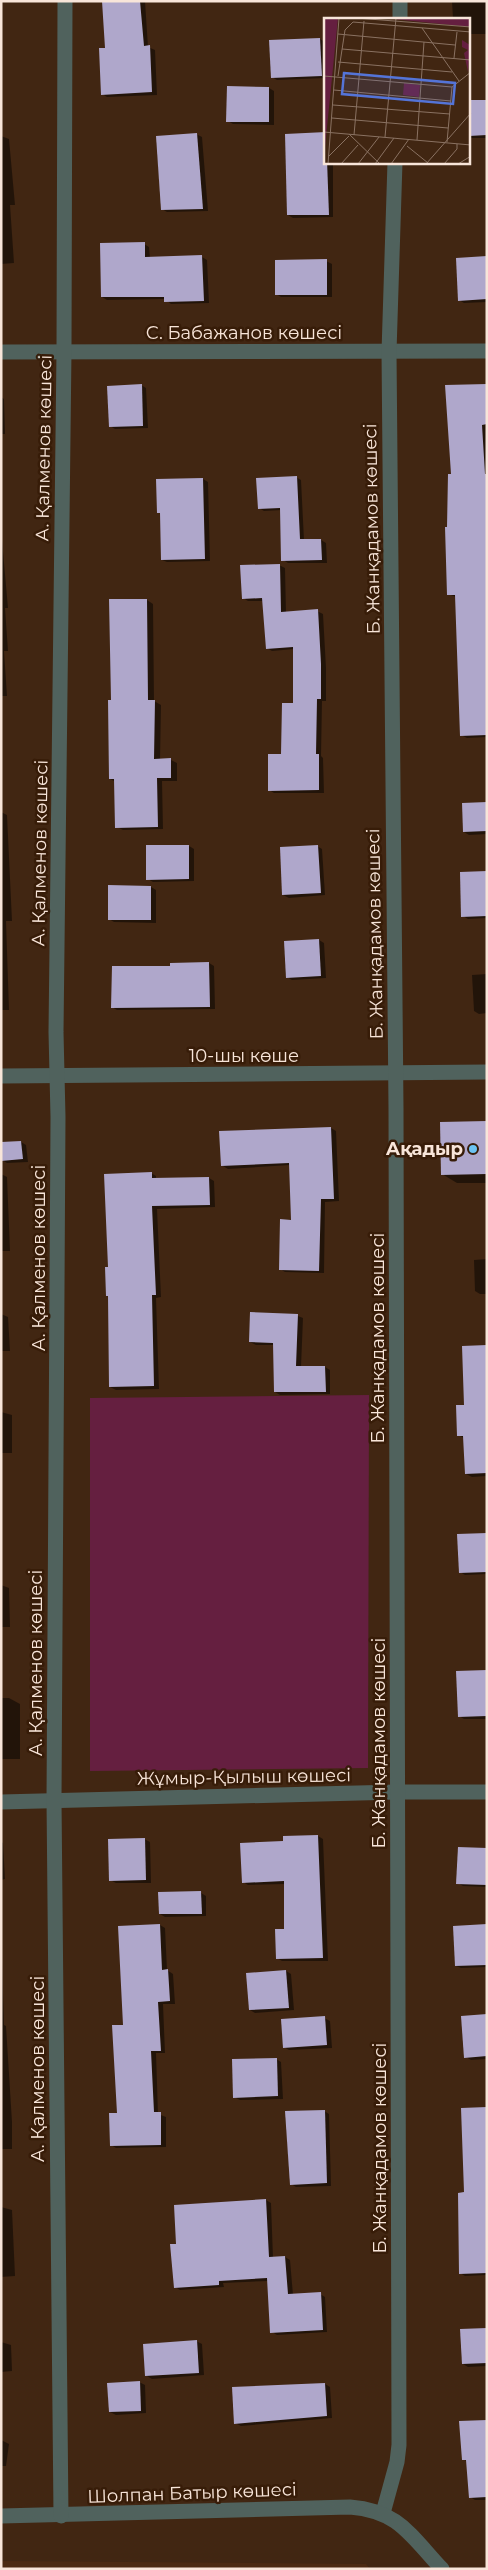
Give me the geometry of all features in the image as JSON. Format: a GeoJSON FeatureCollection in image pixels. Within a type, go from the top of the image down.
{"type":"FeatureCollection","features":[{"type":"Feature","properties":{"kind":"street","name":"А. Қалменов көшесі"},"geometry":{"type":"LineString","coordinates":[[61,2516],[54,1800],[65,1]]}},
{"type":"Feature","properties":{"kind":"street"},"geometry":{"type":"LineString","coordinates":[[400,1],[400,18]]}},
{"type":"Feature","properties":{"kind":"street","name":"Б. Жанқадамов көшесі"},"geometry":{"type":"LineString","coordinates":[[383,2512],[397,2462],[399,2445],[396,1074],[389,352],[395,164]]}},
{"type":"Feature","properties":{"kind":"street","name":"С. Бабажанов көшесі"},"geometry":{"type":"LineString","coordinates":[[1,352],[487,351]]}},
{"type":"Feature","properties":{"kind":"street","name":"10-шы көше"},"geometry":{"type":"LineString","coordinates":[[1,1076],[487,1072]]}},
{"type":"Feature","properties":{"kind":"street","name":"Жұмыр-Қылыш көшесі"},"geometry":{"type":"LineString","coordinates":[[1,1802],[398,1792],[487,1792]]}},
{"type":"Feature","properties":{"kind":"street","name":"Шолпан Батыр көшесі"},"geometry":{"type":"LineString","coordinates":[[1,2516],[61,2516],[350,2507],[383,2512]]}},
{"type":"Feature","properties":{"kind":"street"},"geometry":{"type":"LineString","coordinates":[[383,2512],[400,2524],[442,2569]]}},
{"type":"Feature","properties":{"kind":"shaded area"},"geometry":{"type":"Polygon","coordinates":[[[369,1395],[368,1768],[90,1771],[90,1398],[369,1395]]]}},
{"type":"Feature","properties":{"kind":"shaded area"},"geometry":{"type":"Polygon","coordinates":[[[1,2561],[366,2564],[370,2569],[1,2569],[1,2561]]]}},
{"type":"Feature","properties":{"kind":"building"},"geometry":{"type":"Polygon","coordinates":[[[102,1],[140,1],[144,46],[150,45],[152,92],[101,95],[99,48],[105,48],[102,1]]]}},
{"type":"Feature","properties":{"kind":"building"},"geometry":{"type":"Polygon","coordinates":[[[320,38],[322,76],[271,78],[269,40],[320,38]]]}},
{"type":"Feature","properties":{"kind":"building"},"geometry":{"type":"Polygon","coordinates":[[[227,86],[269,87],[269,122],[226,122],[227,86]]]}},
{"type":"Feature","properties":{"kind":"building"},"geometry":{"type":"Polygon","coordinates":[[[470,100],[487,100],[487,135],[470,136],[470,100]]]}},
{"type":"Feature","properties":{"kind":"building"},"geometry":{"type":"Polygon","coordinates":[[[324,132],[324,164],[327,164],[329,215],[287,215],[285,134],[324,132]]]}},
{"type":"Feature","properties":{"kind":"building"},"geometry":{"type":"Polygon","coordinates":[[[197,133],[203,209],[161,210],[156,136],[197,133]]]}},
{"type":"Feature","properties":{"kind":"building"},"geometry":{"type":"Polygon","coordinates":[[[145,242],[145,257],[202,255],[204,301],[164,302],[164,297],[101,297],[100,243],[145,242]]]}},
{"type":"Feature","properties":{"kind":"building"},"geometry":{"type":"Polygon","coordinates":[[[487,256],[487,299],[458,301],[456,258],[487,256]]]}},
{"type":"Feature","properties":{"kind":"building"},"geometry":{"type":"Polygon","coordinates":[[[327,259],[327,295],[275,295],[275,260],[327,259]]]}},
{"type":"Feature","properties":{"kind":"building"},"geometry":{"type":"Polygon","coordinates":[[[142,384],[143,426],[109,427],[107,386],[142,384]]]}},
{"type":"Feature","properties":{"kind":"building"},"geometry":{"type":"Polygon","coordinates":[[[487,384],[487,424],[482,425],[485,474],[487,474],[487,735],[460,736],[455,595],[447,595],[445,527],[447,527],[448,474],[451,474],[445,385],[487,384]]]}},
{"type":"Feature","properties":{"kind":"building"},"geometry":{"type":"Polygon","coordinates":[[[297,476],[300,539],[321,539],[322,560],[281,561],[280,508],[258,509],[256,478],[297,476]]]}},
{"type":"Feature","properties":{"kind":"building"},"geometry":{"type":"Polygon","coordinates":[[[203,478],[205,559],[161,560],[160,513],[157,513],[156,479],[203,478]]]}},
{"type":"Feature","properties":{"kind":"building"},"geometry":{"type":"Polygon","coordinates":[[[280,564],[281,612],[318,609],[321,699],[317,699],[316,754],[319,754],[319,790],[268,791],[268,754],[281,754],[282,703],[293,703],[293,647],[266,649],[262,598],[242,599],[240,565],[280,564]]]}},
{"type":"Feature","properties":{"kind":"building"},"geometry":{"type":"Polygon","coordinates":[[[109,599],[147,599],[148,700],[155,700],[154,759],[171,758],[171,778],[157,778],[158,827],[115,828],[114,779],[109,779],[108,700],[111,700],[109,599]]]}},
{"type":"Feature","properties":{"kind":"building"},"geometry":{"type":"Polygon","coordinates":[[[487,802],[487,831],[463,832],[462,803],[487,802]]]}},
{"type":"Feature","properties":{"kind":"building"},"geometry":{"type":"Polygon","coordinates":[[[146,845],[189,845],[189,879],[146,880],[146,845]]]}},
{"type":"Feature","properties":{"kind":"building"},"geometry":{"type":"Polygon","coordinates":[[[318,845],[321,893],[282,895],[280,847],[318,845]]]}},
{"type":"Feature","properties":{"kind":"building"},"geometry":{"type":"Polygon","coordinates":[[[487,871],[487,916],[461,917],[460,872],[487,871]]]}},
{"type":"Feature","properties":{"kind":"building"},"geometry":{"type":"Polygon","coordinates":[[[108,885],[151,886],[151,920],[108,920],[108,885]]]}},
{"type":"Feature","properties":{"kind":"building"},"geometry":{"type":"Polygon","coordinates":[[[319,939],[321,976],[286,978],[284,941],[319,939]]]}},
{"type":"Feature","properties":{"kind":"building"},"geometry":{"type":"Polygon","coordinates":[[[209,962],[210,1007],[111,1008],[112,966],[170,966],[170,963],[209,962]]]}},
{"type":"Feature","properties":{"kind":"building"},"geometry":{"type":"Polygon","coordinates":[[[487,1121],[487,1174],[441,1175],[440,1122],[487,1121]]]}},
{"type":"Feature","properties":{"kind":"building"},"geometry":{"type":"Polygon","coordinates":[[[331,1127],[334,1199],[321,1199],[319,1271],[279,1270],[280,1219],[291,1220],[289,1163],[221,1166],[219,1131],[331,1127]]]}},
{"type":"Feature","properties":{"kind":"building"},"geometry":{"type":"Polygon","coordinates":[[[21,1141],[23,1159],[1,1161],[1,1142],[21,1141]]]}},
{"type":"Feature","properties":{"kind":"building"},"geometry":{"type":"Polygon","coordinates":[[[152,1172],[152,1178],[209,1177],[210,1205],[152,1206],[156,1295],[152,1295],[154,1386],[109,1387],[108,1296],[106,1296],[105,1267],[108,1267],[104,1174],[152,1172]]]}},
{"type":"Feature","properties":{"kind":"building"},"geometry":{"type":"Polygon","coordinates":[[[250,1312],[298,1314],[296,1366],[325,1366],[326,1392],[274,1392],[273,1343],[249,1342],[250,1312]]]}},
{"type":"Feature","properties":{"kind":"building"},"geometry":{"type":"Polygon","coordinates":[[[487,1345],[487,1473],[465,1474],[463,1436],[457,1436],[456,1405],[464,1405],[462,1346],[487,1345]]]}},
{"type":"Feature","properties":{"kind":"building"},"geometry":{"type":"Polygon","coordinates":[[[487,1533],[487,1572],[459,1573],[457,1534],[487,1533]]]}},
{"type":"Feature","properties":{"kind":"building"},"geometry":{"type":"Polygon","coordinates":[[[487,1670],[487,1716],[458,1717],[456,1671],[487,1670]]]}},
{"type":"Feature","properties":{"kind":"building"},"geometry":{"type":"Polygon","coordinates":[[[318,1835],[323,1958],[276,1959],[275,1929],[284,1929],[284,1881],[242,1883],[240,1843],[283,1841],[283,1836],[318,1835]]]}},
{"type":"Feature","properties":{"kind":"building"},"geometry":{"type":"Polygon","coordinates":[[[145,1838],[146,1880],[109,1881],[108,1839],[145,1838]]]}},
{"type":"Feature","properties":{"kind":"building"},"geometry":{"type":"Polygon","coordinates":[[[458,1847],[487,1848],[487,1885],[456,1884],[458,1847]]]}},
{"type":"Feature","properties":{"kind":"building"},"geometry":{"type":"Polygon","coordinates":[[[201,1891],[202,1914],[159,1914],[158,1892],[201,1891]]]}},
{"type":"Feature","properties":{"kind":"building"},"geometry":{"type":"Polygon","coordinates":[[[160,1924],[162,1970],[168,1969],[170,2001],[158,2002],[161,2051],[151,2051],[154,2112],[161,2112],[161,2145],[110,2146],[109,2113],[117,2113],[112,2025],[123,2025],[118,1926],[160,1924]]]}},
{"type":"Feature","properties":{"kind":"building"},"geometry":{"type":"Polygon","coordinates":[[[487,1924],[487,1965],[455,1966],[453,1926],[487,1924]]]}},
{"type":"Feature","properties":{"kind":"building"},"geometry":{"type":"Polygon","coordinates":[[[286,1970],[289,2008],[249,2010],[246,1973],[286,1970]]]}},
{"type":"Feature","properties":{"kind":"building"},"geometry":{"type":"Polygon","coordinates":[[[487,2014],[487,2056],[464,2058],[461,2016],[487,2014]]]}},
{"type":"Feature","properties":{"kind":"building"},"geometry":{"type":"Polygon","coordinates":[[[325,2016],[327,2045],[283,2048],[281,2019],[325,2016]]]}},
{"type":"Feature","properties":{"kind":"building"},"geometry":{"type":"Polygon","coordinates":[[[277,2058],[278,2096],[233,2098],[232,2059],[277,2058]]]}},
{"type":"Feature","properties":{"kind":"building"},"geometry":{"type":"Polygon","coordinates":[[[487,2107],[487,2273],[459,2274],[458,2193],[464,2192],[461,2108],[487,2107]]]}},
{"type":"Feature","properties":{"kind":"building"},"geometry":{"type":"Polygon","coordinates":[[[325,2110],[327,2183],[290,2185],[285,2111],[325,2110]]]}},
{"type":"Feature","properties":{"kind":"building"},"geometry":{"type":"Polygon","coordinates":[[[266,2199],[269,2257],[285,2256],[288,2294],[321,2292],[323,2330],[270,2333],[267,2278],[219,2281],[219,2285],[174,2288],[170,2244],[176,2244],[174,2205],[266,2199]]]}},
{"type":"Feature","properties":{"kind":"building"},"geometry":{"type":"Polygon","coordinates":[[[487,2328],[487,2363],[462,2364],[460,2329],[487,2328]]]}},
{"type":"Feature","properties":{"kind":"building"},"geometry":{"type":"Polygon","coordinates":[[[197,2340],[199,2373],[145,2376],[143,2344],[197,2340]]]}},
{"type":"Feature","properties":{"kind":"building"},"geometry":{"type":"Polygon","coordinates":[[[140,2381],[141,2411],[109,2412],[107,2383],[140,2381]]]}},
{"type":"Feature","properties":{"kind":"building"},"geometry":{"type":"Polygon","coordinates":[[[325,2383],[327,2416],[234,2424],[232,2387],[325,2383]]]}},
{"type":"Feature","properties":{"kind":"building"},"geometry":{"type":"Polygon","coordinates":[[[487,2420],[487,2497],[469,2498],[466,2460],[462,2460],[459,2421],[487,2420]]]}},
{"type":"Feature","properties":{"kind":"place","name":"Ақадыр"},"geometry":{"type":"Point","coordinates":[473,1149]}}]}
